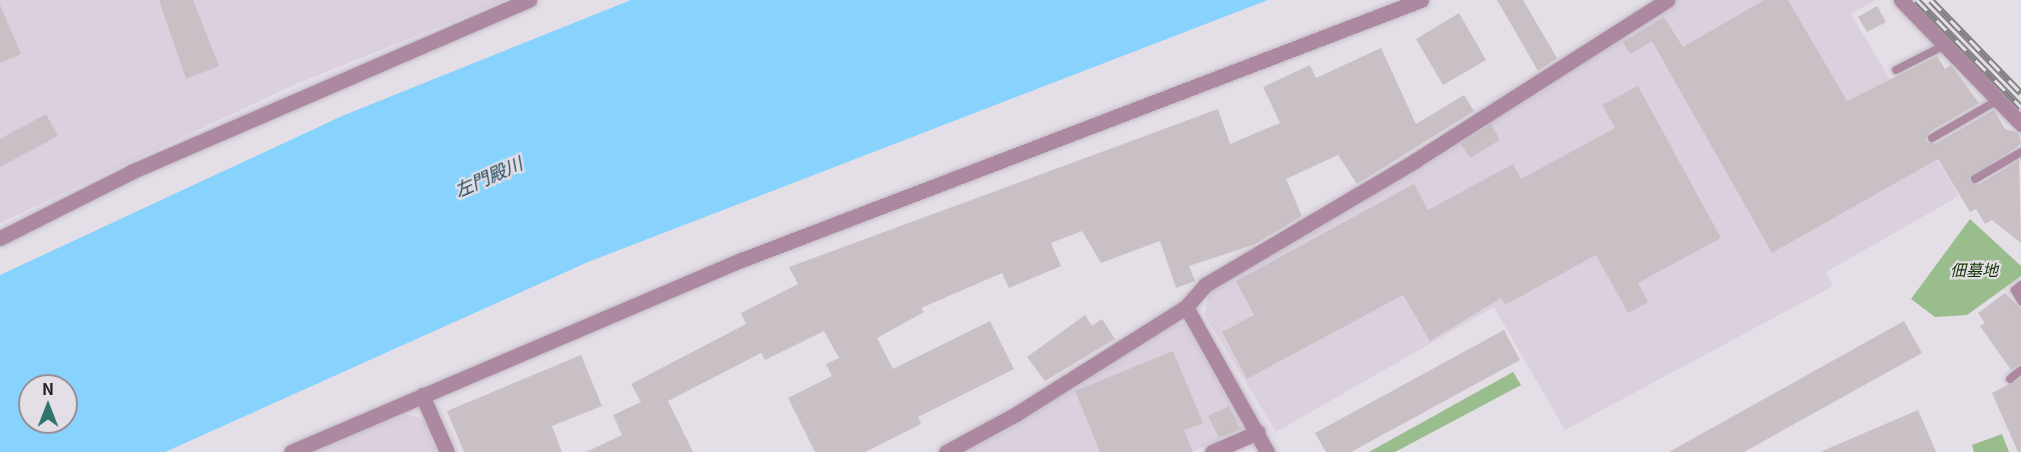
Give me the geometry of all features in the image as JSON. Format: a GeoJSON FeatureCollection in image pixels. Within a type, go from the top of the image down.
{"type":"FeatureCollection","features":[{"type":"Feature","properties":{"kind":"street"},"geometry":{"type":"LineString","coordinates":[[0,238],[131,172],[529,0]]}},
{"type":"Feature","properties":{"kind":"street"},"geometry":{"type":"LineString","coordinates":[[291,452],[744,259],[1421,0]]}},
{"type":"Feature","properties":{"kind":"street"},"geometry":{"type":"LineString","coordinates":[[946,452],[1186,307],[1205,285],[1416,160],[1667,0]]}},
{"type":"Feature","properties":{"kind":"street"},"geometry":{"type":"LineString","coordinates":[[1901,0],[2021,124]]}},
{"type":"Feature","properties":{"kind":"street"},"geometry":{"type":"LineString","coordinates":[[1186,307],[1258,432],[1267,452]]}},
{"type":"Feature","properties":{"kind":"street"},"geometry":{"type":"LineString","coordinates":[[422,395],[447,452]]}},
{"type":"Feature","properties":{"kind":"street"},"geometry":{"type":"LineString","coordinates":[[1212,452],[1258,432]]}},
{"type":"Feature","properties":{"kind":"lane"},"geometry":{"type":"LineString","coordinates":[[1896,70],[1945,45]]}},
{"type":"Feature","properties":{"kind":"lane"},"geometry":{"type":"LineString","coordinates":[[1932,138],[1998,100]]}},
{"type":"Feature","properties":{"kind":"lane"},"geometry":{"type":"LineString","coordinates":[[1975,178],[2021,152]]}},
{"type":"Feature","properties":{"kind":"lane"},"geometry":{"type":"LineString","coordinates":[[2021,285],[2015,290],[2021,301]]}},
{"type":"Feature","properties":{"kind":"lane"},"geometry":{"type":"LineString","coordinates":[[2010,379],[2021,370]]}},
{"type":"Feature","properties":{"kind":"shaded area"},"geometry":{"type":"Polygon","coordinates":[[[0,0],[506,0],[298,83],[0,223],[0,0]]]}},
{"type":"Feature","properties":{"kind":"shaded area"},"geometry":{"type":"Polygon","coordinates":[[[1671,0],[1876,0],[1851,14],[1959,196],[1826,272],[1833,286],[1565,430],[1494,307],[1276,432],[1204,314],[1209,293],[1671,0]]]}},
{"type":"Feature","properties":{"kind":"shaded area"},"geometry":{"type":"Polygon","coordinates":[[[1171,322],[1185,324],[1244,429],[1192,452],[962,452],[1005,431],[1171,322]]]}},
{"type":"Feature","properties":{"kind":"shaded area"},"geometry":{"type":"Polygon","coordinates":[[[404,413],[424,420],[437,452],[315,452],[404,413]]]}},
{"type":"Feature","properties":{"kind":"green space","name":"佃墓地"},"geometry":{"type":"Polygon","coordinates":[[[1970,219],[2021,266],[2021,276],[1967,315],[1935,317],[1911,299],[1970,219]]]}},
{"type":"Feature","properties":{"kind":"green space"},"geometry":{"type":"Polygon","coordinates":[[[1513,372],[1521,385],[1395,452],[1369,452],[1513,372]]]}},
{"type":"Feature","properties":{"kind":"green space"},"geometry":{"type":"Polygon","coordinates":[[[2002,434],[2009,452],[1974,452],[1972,445],[2002,434]]]}},
{"type":"Feature","properties":{"kind":"water","name":"左門殿川"},"geometry":{"type":"Polygon","coordinates":[[[631,0],[1268,0],[588,262],[165,452],[0,452],[0,275],[342,116],[631,0]]]}},
{"type":"Feature","properties":{"kind":"building"},"geometry":{"type":"Polygon","coordinates":[[[159,0],[193,0],[219,66],[186,79],[159,0]]]}},
{"type":"Feature","properties":{"kind":"building"},"geometry":{"type":"Polygon","coordinates":[[[1497,0],[1523,0],[1557,58],[1538,71],[1497,0]]]}},
{"type":"Feature","properties":{"kind":"building"},"geometry":{"type":"Polygon","coordinates":[[[1764,0],[1788,0],[1847,101],[1937,56],[1945,69],[1951,65],[1979,103],[1929,132],[1926,141],[1935,144],[1994,110],[2005,129],[2019,133],[2021,144],[1969,180],[1978,185],[2019,160],[2021,243],[1992,220],[1985,224],[1976,209],[1970,212],[1938,159],[1772,253],[1652,41],[1630,54],[1623,42],[1664,17],[1683,47],[1764,0]]]}},
{"type":"Feature","properties":{"kind":"building"},"geometry":{"type":"Polygon","coordinates":[[[0,5],[21,54],[0,63],[0,5]]]}},
{"type":"Feature","properties":{"kind":"building"},"geometry":{"type":"Polygon","coordinates":[[[1877,6],[1886,22],[1867,32],[1858,17],[1877,6]]]}},
{"type":"Feature","properties":{"kind":"building"},"geometry":{"type":"Polygon","coordinates":[[[1459,13],[1486,60],[1443,85],[1416,39],[1459,13]]]}},
{"type":"Feature","properties":{"kind":"building"},"geometry":{"type":"Polygon","coordinates":[[[1381,48],[1416,124],[1464,95],[1474,111],[1357,184],[1338,155],[1286,179],[1302,216],[1253,245],[1189,266],[1195,281],[1176,288],[1160,241],[1101,263],[1082,231],[1051,243],[1061,266],[1009,288],[1002,273],[921,308],[924,312],[877,338],[893,369],[990,321],[1014,369],[918,417],[921,424],[865,452],[815,452],[788,398],[832,376],[826,364],[839,358],[824,331],[765,360],[761,353],[668,401],[693,452],[586,452],[622,435],[613,415],[641,402],[631,384],[746,324],[741,313],[798,284],[789,267],[1218,109],[1230,144],[1280,123],[1263,87],[1310,65],[1316,78],[1381,48]]]}},
{"type":"Feature","properties":{"kind":"building"},"geometry":{"type":"Polygon","coordinates":[[[1638,86],[1721,238],[1638,283],[1648,302],[1628,313],[1596,255],[1505,305],[1501,298],[1430,341],[1403,295],[1247,379],[1222,332],[1254,315],[1236,281],[1414,184],[1428,210],[1513,164],[1521,179],[1615,128],[1602,105],[1638,86]]]}},
{"type":"Feature","properties":{"kind":"building"},"geometry":{"type":"Polygon","coordinates":[[[46,114],[58,136],[0,167],[0,139],[46,114]]]}},
{"type":"Feature","properties":{"kind":"building"},"geometry":{"type":"Polygon","coordinates":[[[1491,124],[1500,140],[1470,158],[1460,143],[1491,124]]]}},
{"type":"Feature","properties":{"kind":"building"},"geometry":{"type":"Polygon","coordinates":[[[2005,293],[2021,309],[2021,364],[2011,370],[1980,326],[1985,323],[1978,313],[2005,293]]]}},
{"type":"Feature","properties":{"kind":"building"},"geometry":{"type":"Polygon","coordinates":[[[1085,315],[1092,326],[1102,319],[1115,339],[1045,381],[1027,357],[1085,315]]]}},
{"type":"Feature","properties":{"kind":"building"},"geometry":{"type":"Polygon","coordinates":[[[1904,321],[1922,353],[1744,452],[1669,452],[1904,321]]]}},
{"type":"Feature","properties":{"kind":"building"},"geometry":{"type":"Polygon","coordinates":[[[1504,330],[1520,360],[1351,452],[1326,452],[1315,433],[1504,330]]]}},
{"type":"Feature","properties":{"kind":"building"},"geometry":{"type":"Polygon","coordinates":[[[1173,351],[1203,423],[1184,430],[1193,452],[1100,452],[1075,391],[1173,351]]]}},
{"type":"Feature","properties":{"kind":"building"},"geometry":{"type":"Polygon","coordinates":[[[581,355],[602,406],[552,426],[562,452],[464,452],[447,411],[581,355]]]}},
{"type":"Feature","properties":{"kind":"building"},"geometry":{"type":"Polygon","coordinates":[[[2021,378],[2021,452],[2018,452],[1992,393],[2021,378]]]}},
{"type":"Feature","properties":{"kind":"building"},"geometry":{"type":"Polygon","coordinates":[[[1229,406],[1240,429],[1219,438],[1208,416],[1229,406]]]}},
{"type":"Feature","properties":{"kind":"building"},"geometry":{"type":"Polygon","coordinates":[[[1918,410],[1936,452],[1820,452],[1918,410]]]}},
{"type":"Feature","properties":{"kind":"railway"},"geometry":{"type":"LineString","coordinates":[[1917,0],[2021,107]]}},
{"type":"Feature","properties":{"kind":"railway"},"geometry":{"type":"LineString","coordinates":[[1931,0],[2021,93]]}}]}
